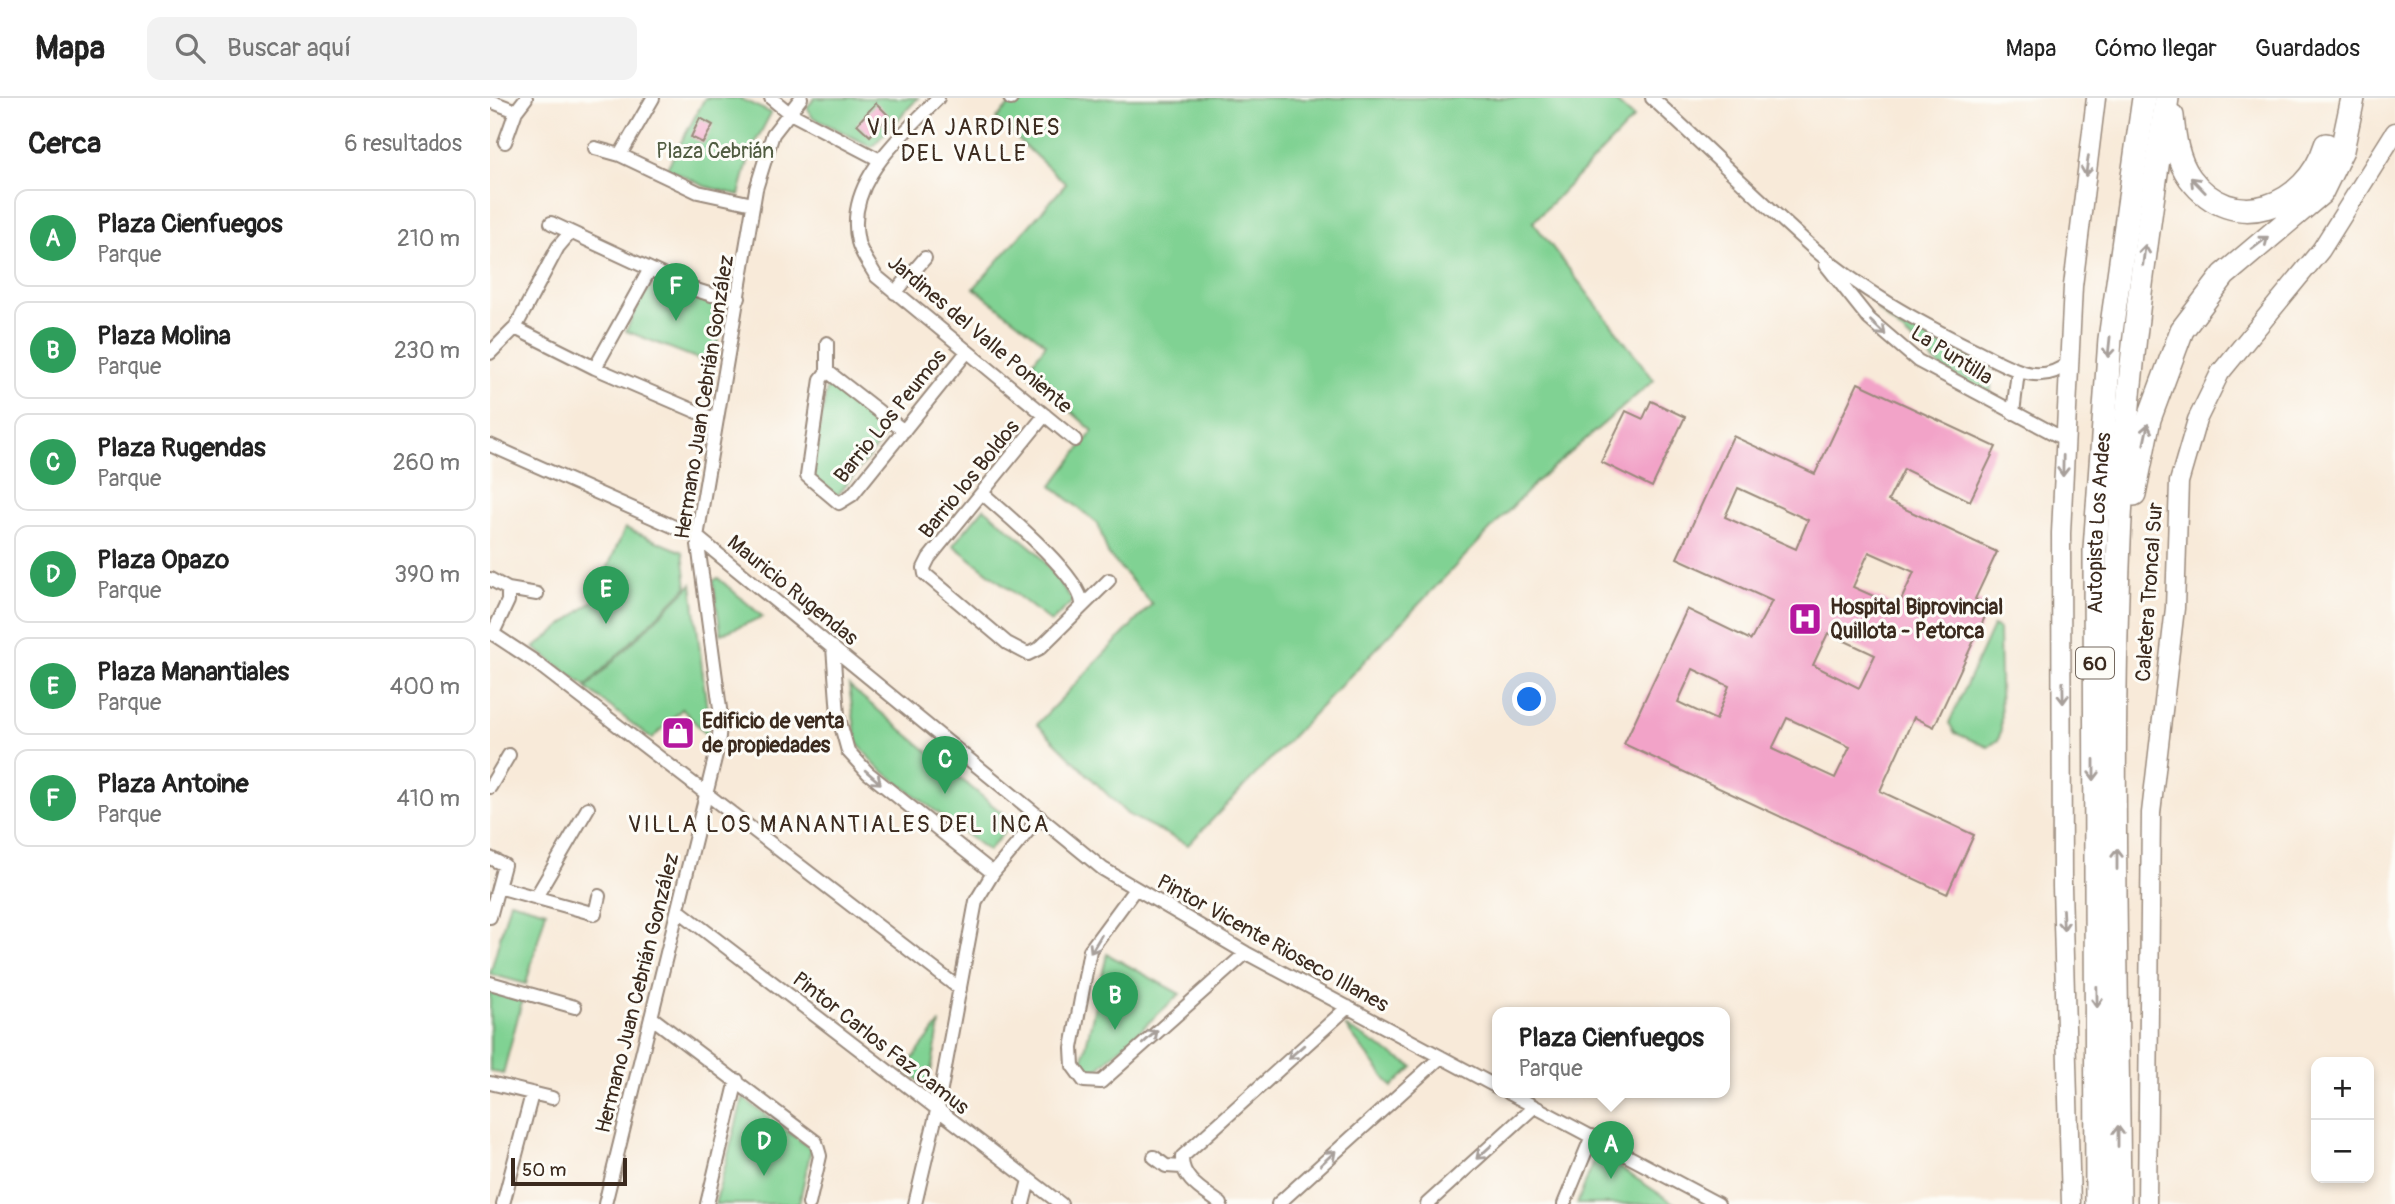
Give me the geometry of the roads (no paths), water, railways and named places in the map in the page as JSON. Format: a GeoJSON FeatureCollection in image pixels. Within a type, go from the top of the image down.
{"type":"FeatureCollection","features":[{"type":"Feature","properties":{"kind":"highway","name":"Autopista Los Andes"},"geometry":{"type":"LineString","coordinates":[[2097,1204],[2095,549],[2110,339],[2144,98]]}},
{"type":"Feature","properties":{"kind":"highway","name":"Autopista Los Andes"},"geometry":{"type":"LineString","coordinates":[[2119,1204],[2118,598],[2132,359],[2169,98]]}},
{"type":"Feature","properties":{"kind":"highway"},"geometry":{"type":"LineString","coordinates":[[2169,98],[2178,153],[2188,176],[2216,200],[2253,209],[2278,204],[2309,182],[2322,160],[2337,98]]}},
{"type":"Feature","properties":{"kind":"highway"},"geometry":{"type":"LineString","coordinates":[[2118,598],[2149,419],[2182,330],[2224,275],[2321,193],[2339,159],[2353,98]]}},
{"type":"Feature","properties":{"kind":"street"},"geometry":{"type":"LineString","coordinates":[[505,142],[516,111],[526,98]]}},
{"type":"Feature","properties":{"kind":"street"},"geometry":{"type":"LineString","coordinates":[[620,155],[653,98]]}},
{"type":"Feature","properties":{"kind":"street"},"geometry":{"type":"LineString","coordinates":[[771,98],[788,112],[880,160],[938,98]]}},
{"type":"Feature","properties":{"kind":"street","name":"Hermano Juan Cebrián González"},"geometry":{"type":"LineString","coordinates":[[605,1204],[718,746],[721,716],[697,537],[753,204],[766,152],[780,122],[801,98]]}},
{"type":"Feature","properties":{"kind":"street","name":"La Puntilla"},"geometry":{"type":"LineString","coordinates":[[1652,98],[1813,248],[1902,311],[2018,371],[2044,375],[2068,363]]}},
{"type":"Feature","properties":{"kind":"street"},"geometry":{"type":"LineString","coordinates":[[2071,1204],[2062,887],[2064,439],[2080,216],[2096,98]]}},
{"type":"Feature","properties":{"kind":"street"},"geometry":{"type":"LineString","coordinates":[[490,101],[516,111]]}},
{"type":"Feature","properties":{"kind":"street","name":"Caletera Troncal Sur"},"geometry":{"type":"LineString","coordinates":[[2147,1204],[2151,813],[2155,752],[2168,680],[2175,608],[2179,482],[2197,420],[2220,373],[2321,250],[2395,132]]}},
{"type":"Feature","properties":{"kind":"street"},"geometry":{"type":"LineString","coordinates":[[595,148],[620,155],[698,192],[753,204]]}},
{"type":"Feature","properties":{"kind":"street","name":"Jardines del Valle Poniente"},"geometry":{"type":"LineString","coordinates":[[880,160],[869,176],[855,214],[858,244],[876,276],[1075,440]]}},
{"type":"Feature","properties":{"kind":"street"},"geometry":{"type":"LineString","coordinates":[[551,223],[712,295],[739,298]]}},
{"type":"Feature","properties":{"kind":"street"},"geometry":{"type":"LineString","coordinates":[[490,353],[515,328],[558,247],[570,233]]}},
{"type":"Feature","properties":{"kind":"street","name":"La Puntilla"},"geometry":{"type":"LineString","coordinates":[[1813,248],[1869,319],[1901,348],[1936,373],[2064,439]]}},
{"type":"Feature","properties":{"kind":"street"},"geometry":{"type":"LineString","coordinates":[[895,293],[925,257]]}},
{"type":"Feature","properties":{"kind":"street"},"geometry":{"type":"LineString","coordinates":[[596,369],[650,269]]}},
{"type":"Feature","properties":{"kind":"street"},"geometry":{"type":"LineString","coordinates":[[515,328],[596,369],[716,421]]}},
{"type":"Feature","properties":{"kind":"street"},"geometry":{"type":"LineString","coordinates":[[827,343],[827,371],[904,431]]}},
{"type":"Feature","properties":{"kind":"street","name":"Barrio Los Peumos"},"geometry":{"type":"LineString","coordinates":[[827,371],[821,379],[807,476],[836,502],[842,503],[967,352]]}},
{"type":"Feature","properties":{"kind":"street"},"geometry":{"type":"LineString","coordinates":[[2013,413],[2018,371]]}},
{"type":"Feature","properties":{"kind":"street","name":"Barrio los Boldos"},"geometry":{"type":"LineString","coordinates":[[1045,415],[924,568],[929,580],[1007,643],[1028,654],[1040,648],[1075,616],[1082,603]]}},
{"type":"Feature","properties":{"kind":"street","name":"Mauricio Rugendas"},"geometry":{"type":"LineString","coordinates":[[490,445],[697,537],[1038,819]]}},
{"type":"Feature","properties":{"kind":"street"},"geometry":{"type":"LineString","coordinates":[[982,493],[1043,550],[1076,588],[1082,603],[1109,580]]}},
{"type":"Feature","properties":{"kind":"street"},"geometry":{"type":"LineString","coordinates":[[490,579],[508,589],[537,594]]}},
{"type":"Feature","properties":{"kind":"street"},"geometry":{"type":"LineString","coordinates":[[508,589],[508,601],[491,633],[534,661],[960,989]]}},
{"type":"Feature","properties":{"kind":"street"},"geometry":{"type":"LineString","coordinates":[[833,647],[838,715],[848,751],[868,773],[993,873]]}},
{"type":"Feature","properties":{"kind":"street"},"geometry":{"type":"LineString","coordinates":[[490,787],[509,755]]}},
{"type":"Feature","properties":{"kind":"street"},"geometry":{"type":"LineString","coordinates":[[536,897],[589,808]]}},
{"type":"Feature","properties":{"kind":"street"},"geometry":{"type":"LineString","coordinates":[[915,1204],[937,1111],[976,901],[993,873],[1038,819]]}},
{"type":"Feature","properties":{"kind":"street","name":"Pintor Vicente Rioseco Illanes"},"geometry":{"type":"LineString","coordinates":[[1038,819],[1103,869],[1135,889],[1247,953],[1492,1084]]}},
{"type":"Feature","properties":{"kind":"street"},"geometry":{"type":"LineString","coordinates":[[490,858],[504,866],[490,917]]}},
{"type":"Feature","properties":{"kind":"street"},"geometry":{"type":"LineString","coordinates":[[498,887],[595,914],[599,896]]}},
{"type":"Feature","properties":{"kind":"street"},"geometry":{"type":"LineString","coordinates":[[1135,889],[1090,950],[1072,1048],[1073,1066],[1084,1081],[1101,1082],[1247,953]]}},
{"type":"Feature","properties":{"kind":"street","name":"Pintor Carlos Faz Camus"},"geometry":{"type":"LineString","coordinates":[[678,911],[1061,1204]]}},
{"type":"Feature","properties":{"kind":"street"},"geometry":{"type":"LineString","coordinates":[[490,983],[575,1007]]}},
{"type":"Feature","properties":{"kind":"street"},"geometry":{"type":"LineString","coordinates":[[1221,1204],[1186,1177],[1182,1157],[1348,1007]]}},
{"type":"Feature","properties":{"kind":"street"},"geometry":{"type":"LineString","coordinates":[[651,1017],[808,1134],[820,1147],[809,1204]]}},
{"type":"Feature","properties":{"kind":"street"},"geometry":{"type":"LineString","coordinates":[[1278,1204],[1441,1057]]}},
{"type":"Feature","properties":{"kind":"street"},"geometry":{"type":"LineString","coordinates":[[707,1204],[737,1080]]}},
{"type":"Feature","properties":{"kind":"street"},"geometry":{"type":"LineString","coordinates":[[490,1083],[551,1098]]}},
{"type":"Feature","properties":{"kind":"street"},"geometry":{"type":"LineString","coordinates":[[503,1204],[532,1094]]}},
{"type":"Feature","properties":{"kind":"street"},"geometry":{"type":"LineString","coordinates":[[1518,1098],[1592,1136],[1699,1200],[1718,1204]]}},
{"type":"Feature","properties":{"kind":"street"},"geometry":{"type":"LineString","coordinates":[[1427,1204],[1534,1107]]}},
{"type":"Feature","properties":{"kind":"street"},"geometry":{"type":"LineString","coordinates":[[1564,1204],[1592,1136]]}},
{"type":"Feature","properties":{"kind":"street"},"geometry":{"type":"LineString","coordinates":[[1154,1157],[1166,1166],[1182,1167]]}},
{"type":"Feature","properties":{"kind":"street"},"geometry":{"type":"LineString","coordinates":[[1023,1204],[1029,1180]]}},
{"type":"Feature","properties":{"kind":"place","name":"Plaza Antoine"},"geometry":{"type":"Point","coordinates":[676,321]}},
{"type":"Feature","properties":{"kind":"place","name":"Hospital Biprovincial Quillota - Petorca"},"geometry":{"type":"Point","coordinates":[1805,619]}},
{"type":"Feature","properties":{"kind":"place","name":"Plaza Manantiales"},"geometry":{"type":"Point","coordinates":[606,624]}},
{"type":"Feature","properties":{"kind":"place","name":"Edificio de venta de propiedades"},"geometry":{"type":"Point","coordinates":[678,733]}},
{"type":"Feature","properties":{"kind":"place","name":"Plaza Rugendas"},"geometry":{"type":"Point","coordinates":[945,794]}},
{"type":"Feature","properties":{"kind":"place","name":"Plaza Molina"},"geometry":{"type":"Point","coordinates":[1115,1030]}},
{"type":"Feature","properties":{"kind":"place","name":"Plaza Opazo"},"geometry":{"type":"Point","coordinates":[764,1176]}},
{"type":"Feature","properties":{"kind":"place","name":"Plaza Cienfuegos"},"geometry":{"type":"Point","coordinates":[1611,1179]}},
{"type":"Feature","properties":{"kind":"district","name":"VILLA JARDINES DEL VALLE"},"geometry":{"type":"Point","coordinates":[964,140]}},
{"type":"Feature","properties":{"kind":"district","name":"VILLA LOS MANANTIALES DEL INCA"},"geometry":{"type":"Point","coordinates":[839,824]}},
{"type":"Feature","properties":{"kind":"park label","name":"Plaza Cebrián"},"geometry":{"type":"Point","coordinates":[715,151]}}]}
